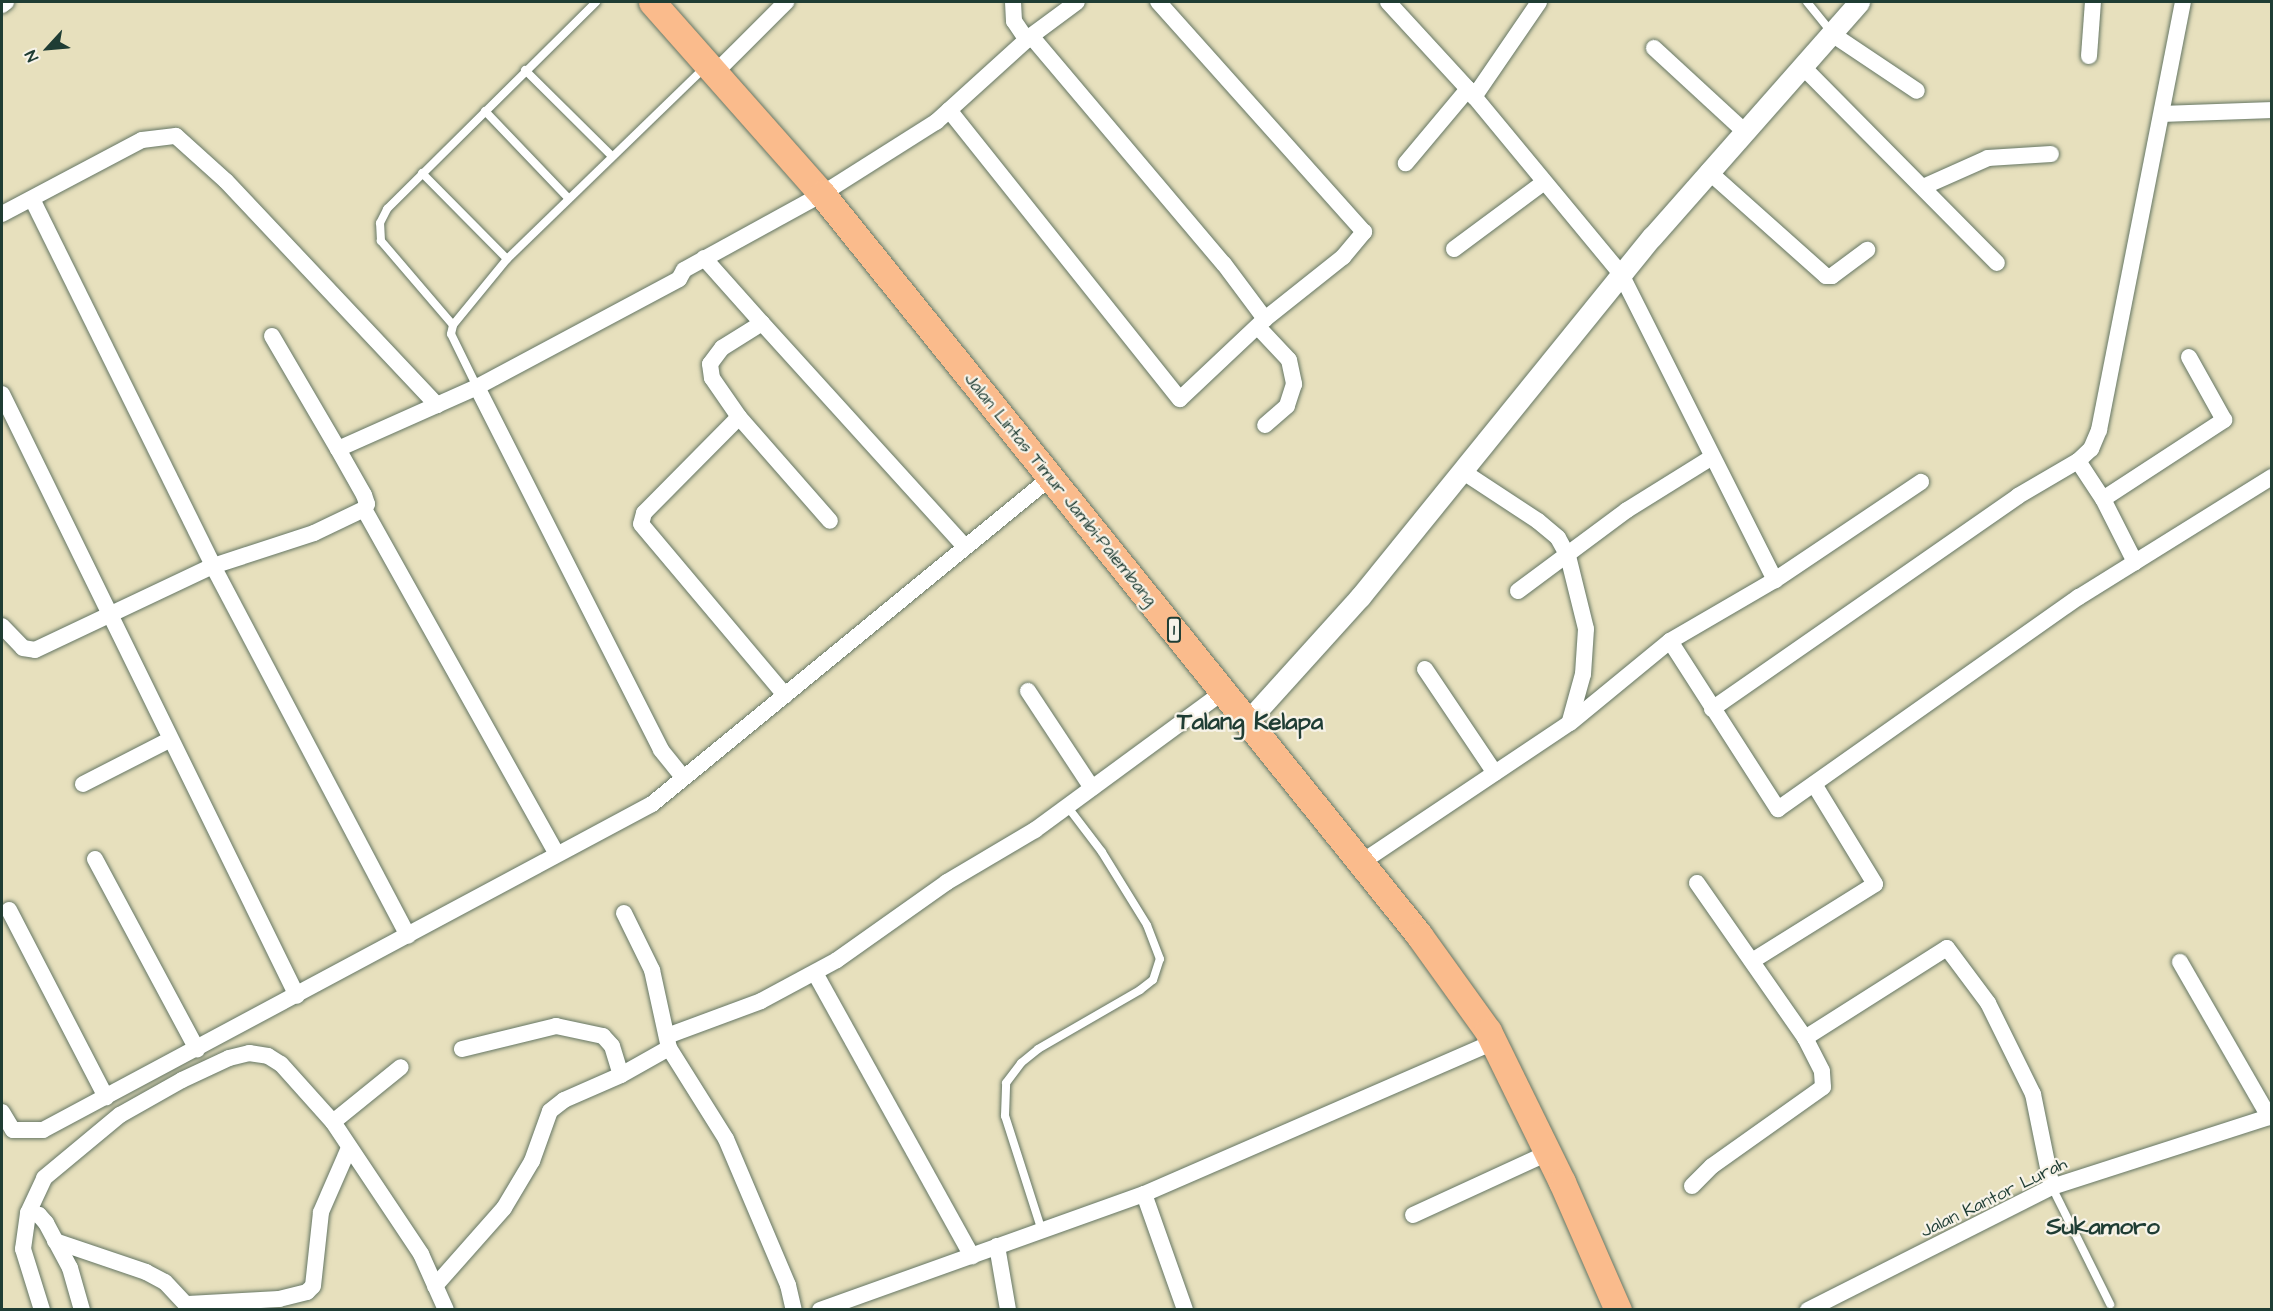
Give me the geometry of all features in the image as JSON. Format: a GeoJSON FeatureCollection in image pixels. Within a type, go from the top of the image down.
{"type":"FeatureCollection","features":[{"type":"Feature","properties":{"kind":"highway","name":"Jalan Lintas Timur Jambi-Palembang"},"geometry":{"type":"LineString","coordinates":[[652,2],[713,67],[822,194],[1362,862],[1493,1042],[1548,1153],[1618,1310]]}},
{"type":"Feature","properties":{"kind":"street"},"geometry":{"type":"LineString","coordinates":[[2,4],[6,2]]}},
{"type":"Feature","properties":{"kind":"street"},"geometry":{"type":"LineString","coordinates":[[713,67],[786,2]]}},
{"type":"Feature","properties":{"kind":"street"},"geometry":{"type":"LineString","coordinates":[[1013,2],[1014,21],[1224,264],[1289,360],[1294,384],[1287,406],[1265,425]]}},
{"type":"Feature","properties":{"kind":"street"},"geometry":{"type":"LineString","coordinates":[[338,449],[477,387],[679,279],[684,270],[704,258],[822,194],[949,110],[1029,38],[1077,2]]}},
{"type":"Feature","properties":{"kind":"street"},"geometry":{"type":"LineString","coordinates":[[949,110],[1180,399],[1262,323],[1343,257],[1364,232],[1158,2]]}},
{"type":"Feature","properties":{"kind":"street"},"geometry":{"type":"LineString","coordinates":[[1388,2],[1471,93],[1622,274],[1775,580]]}},
{"type":"Feature","properties":{"kind":"street"},"geometry":{"type":"LineString","coordinates":[[1406,164],[1471,93],[1539,2]]}},
{"type":"Feature","properties":{"kind":"street"},"geometry":{"type":"LineString","coordinates":[[1247,722],[1360,597],[1708,171],[1859,2]]}},
{"type":"Feature","properties":{"kind":"street"},"geometry":{"type":"LineString","coordinates":[[2089,56],[2093,2]]}},
{"type":"Feature","properties":{"kind":"street"},"geometry":{"type":"LineString","coordinates":[[1712,709],[2018,496],[2078,461],[2091,448],[2099,430],[2183,2]]}},
{"type":"Feature","properties":{"kind":"street"},"geometry":{"type":"LineString","coordinates":[[1832,34],[1917,91]]}},
{"type":"Feature","properties":{"kind":"street"},"geometry":{"type":"LineString","coordinates":[[1654,48],[1743,130]]}},
{"type":"Feature","properties":{"kind":"street"},"geometry":{"type":"LineString","coordinates":[[1803,66],[1997,263]]}},
{"type":"Feature","properties":{"kind":"street"},"geometry":{"type":"LineString","coordinates":[[2162,114],[2271,110]]}},
{"type":"Feature","properties":{"kind":"street"},"geometry":{"type":"LineString","coordinates":[[2,214],[142,140],[176,136],[226,181],[437,405]]}},
{"type":"Feature","properties":{"kind":"street"},"geometry":{"type":"LineString","coordinates":[[1923,187],[1988,158],[2051,154]]}},
{"type":"Feature","properties":{"kind":"street"},"geometry":{"type":"LineString","coordinates":[[1708,171],[1826,276],[1832,276],[1867,250]]}},
{"type":"Feature","properties":{"kind":"street"},"geometry":{"type":"LineString","coordinates":[[1454,249],[1544,183]]}},
{"type":"Feature","properties":{"kind":"street"},"geometry":{"type":"LineString","coordinates":[[32,199],[213,566],[408,936]]}},
{"type":"Feature","properties":{"kind":"street"},"geometry":{"type":"LineString","coordinates":[[704,258],[965,547]]}},
{"type":"Feature","properties":{"kind":"street"},"geometry":{"type":"LineString","coordinates":[[762,323],[722,348],[710,364],[712,378],[739,417],[830,521]]}},
{"type":"Feature","properties":{"kind":"street"},"geometry":{"type":"LineString","coordinates":[[272,336],[338,449],[366,500],[364,509],[557,854]]}},
{"type":"Feature","properties":{"kind":"street"},"geometry":{"type":"LineString","coordinates":[[2103,499],[2224,420],[2189,357]]}},
{"type":"Feature","properties":{"kind":"street"},"geometry":{"type":"LineString","coordinates":[[477,387],[661,750],[683,777]]}},
{"type":"Feature","properties":{"kind":"street"},"geometry":{"type":"LineString","coordinates":[[2,394],[169,740],[297,996]]}},
{"type":"Feature","properties":{"kind":"street"},"geometry":{"type":"LineString","coordinates":[[739,417],[644,513],[641,524],[785,695]]}},
{"type":"Feature","properties":{"kind":"street"},"geometry":{"type":"LineString","coordinates":[[1518,591],[1627,510],[1712,457]]}},
{"type":"Feature","properties":{"kind":"street"},"geometry":{"type":"LineString","coordinates":[[2078,461],[2103,499],[2135,562]]}},
{"type":"Feature","properties":{"kind":"street"},"geometry":{"type":"LineString","coordinates":[[1462,471],[1538,521],[1558,538],[1568,556],[1586,629],[1583,674],[1570,723]]}},
{"type":"Feature","properties":{"kind":"street"},"geometry":{"type":"LineString","coordinates":[[1670,641],[1778,809],[2079,597],[2271,477]]}},
{"type":"Feature","properties":{"kind":"street"},"geometry":{"type":"LineString","coordinates":[[2,1112],[13,1130],[43,1131],[652,804],[1050,478]]}},
{"type":"Feature","properties":{"kind":"street"},"geometry":{"type":"LineString","coordinates":[[1362,862],[1570,723],[1670,641],[1775,580],[1921,482]]}},
{"type":"Feature","properties":{"kind":"street"},"geometry":{"type":"LineString","coordinates":[[2,626],[23,648],[35,650],[213,566],[314,533],[364,509]]}},
{"type":"Feature","properties":{"kind":"street"},"geometry":{"type":"LineString","coordinates":[[1425,669],[1495,773]]}},
{"type":"Feature","properties":{"kind":"street"},"geometry":{"type":"LineString","coordinates":[[1028,691],[1092,788]]}},
{"type":"Feature","properties":{"kind":"street"},"geometry":{"type":"LineString","coordinates":[[435,1286],[504,1208],[532,1161],[550,1111],[564,1100],[621,1075],[668,1042],[739,1011],[815,973],[947,882],[1067,806],[1223,692]]}},
{"type":"Feature","properties":{"kind":"street"},"geometry":{"type":"LineString","coordinates":[[83,784],[169,740]]}},
{"type":"Feature","properties":{"kind":"street"},"geometry":{"type":"LineString","coordinates":[[1752,961],[1875,884],[1814,784]]}},
{"type":"Feature","properties":{"kind":"street"},"geometry":{"type":"LineString","coordinates":[[95,859],[197,1049]]}},
{"type":"Feature","properties":{"kind":"street"},"geometry":{"type":"LineString","coordinates":[[1692,1186],[1712,1166],[1823,1087],[1822,1071],[1805,1038],[1697,883]]}},
{"type":"Feature","properties":{"kind":"street"},"geometry":{"type":"LineString","coordinates":[[9,910],[106,1097]]}},
{"type":"Feature","properties":{"kind":"street"},"geometry":{"type":"LineString","coordinates":[[624,913],[652,970],[668,1042],[726,1139],[788,1284],[794,1310]]}},
{"type":"Feature","properties":{"kind":"street"},"geometry":{"type":"LineString","coordinates":[[1805,1038],[1947,948],[1988,1003],[2033,1094],[2052,1187]]}},
{"type":"Feature","properties":{"kind":"street"},"geometry":{"type":"LineString","coordinates":[[2180,962],[2270,1116]]}},
{"type":"Feature","properties":{"kind":"street"},"geometry":{"type":"LineString","coordinates":[[815,973],[972,1256]]}},
{"type":"Feature","properties":{"kind":"street"},"geometry":{"type":"LineString","coordinates":[[462,1049],[556,1026],[596,1033],[608,1040],[621,1075]]}},
{"type":"Feature","properties":{"kind":"street"},"geometry":{"type":"LineString","coordinates":[[820,1310],[856,1303],[997,1246],[1144,1194],[1493,1042]]}},
{"type":"Feature","properties":{"kind":"street"},"geometry":{"type":"LineString","coordinates":[[42,1310],[23,1249],[28,1213],[44,1178],[120,1115],[230,1058],[249,1053],[268,1056],[281,1064],[333,1122],[421,1254],[446,1310]]}},
{"type":"Feature","properties":{"kind":"street"},"geometry":{"type":"LineString","coordinates":[[333,1122],[401,1067]]}},
{"type":"Feature","properties":{"kind":"street","name":"Jalan Kantor Lurah"},"geometry":{"type":"LineString","coordinates":[[1808,1310],[2052,1187],[2270,1116]]}},
{"type":"Feature","properties":{"kind":"street"},"geometry":{"type":"LineString","coordinates":[[56,1241],[146,1272],[165,1282],[189,1307],[279,1299],[307,1292],[313,1286],[321,1212],[349,1148]]}},
{"type":"Feature","properties":{"kind":"street"},"geometry":{"type":"LineString","coordinates":[[1413,1215],[1548,1153]]}},
{"type":"Feature","properties":{"kind":"street"},"geometry":{"type":"LineString","coordinates":[[1144,1194],[1185,1310]]}},
{"type":"Feature","properties":{"kind":"street"},"geometry":{"type":"LineString","coordinates":[[28,1213],[39,1215],[56,1241],[70,1268],[82,1310]]}},
{"type":"Feature","properties":{"kind":"street"},"geometry":{"type":"LineString","coordinates":[[997,1246],[1008,1310]]}},
{"type":"Feature","properties":{"kind":"lane"},"geometry":{"type":"LineString","coordinates":[[453,325],[381,241],[379,232],[387,209],[596,2]]}},
{"type":"Feature","properties":{"kind":"lane"},"geometry":{"type":"LineString","coordinates":[[1807,2],[1832,34]]}},
{"type":"Feature","properties":{"kind":"lane"},"geometry":{"type":"LineString","coordinates":[[477,387],[451,334],[453,325],[507,259],[568,198],[713,67]]}},
{"type":"Feature","properties":{"kind":"lane"},"geometry":{"type":"LineString","coordinates":[[525,70],[612,156]]}},
{"type":"Feature","properties":{"kind":"lane"},"geometry":{"type":"LineString","coordinates":[[485,111],[568,198]]}},
{"type":"Feature","properties":{"kind":"lane"},"geometry":{"type":"LineString","coordinates":[[422,174],[507,259]]}},
{"type":"Feature","properties":{"kind":"lane"},"geometry":{"type":"LineString","coordinates":[[1042,1231],[1005,1116],[1006,1083],[1021,1063],[1038,1048],[1140,990],[1153,980],[1160,959],[1142,916],[1102,852],[1067,806]]}},
{"type":"Feature","properties":{"kind":"lane"},"geometry":{"type":"LineString","coordinates":[[2052,1187],[2110,1304]]}},
{"type":"Feature","properties":{"kind":"district","name":"Talang Kelapa"},"geometry":{"type":"Point","coordinates":[1250,723]}},
{"type":"Feature","properties":{"kind":"district","name":"Sukamoro"},"geometry":{"type":"Point","coordinates":[2103,1228]}}]}
